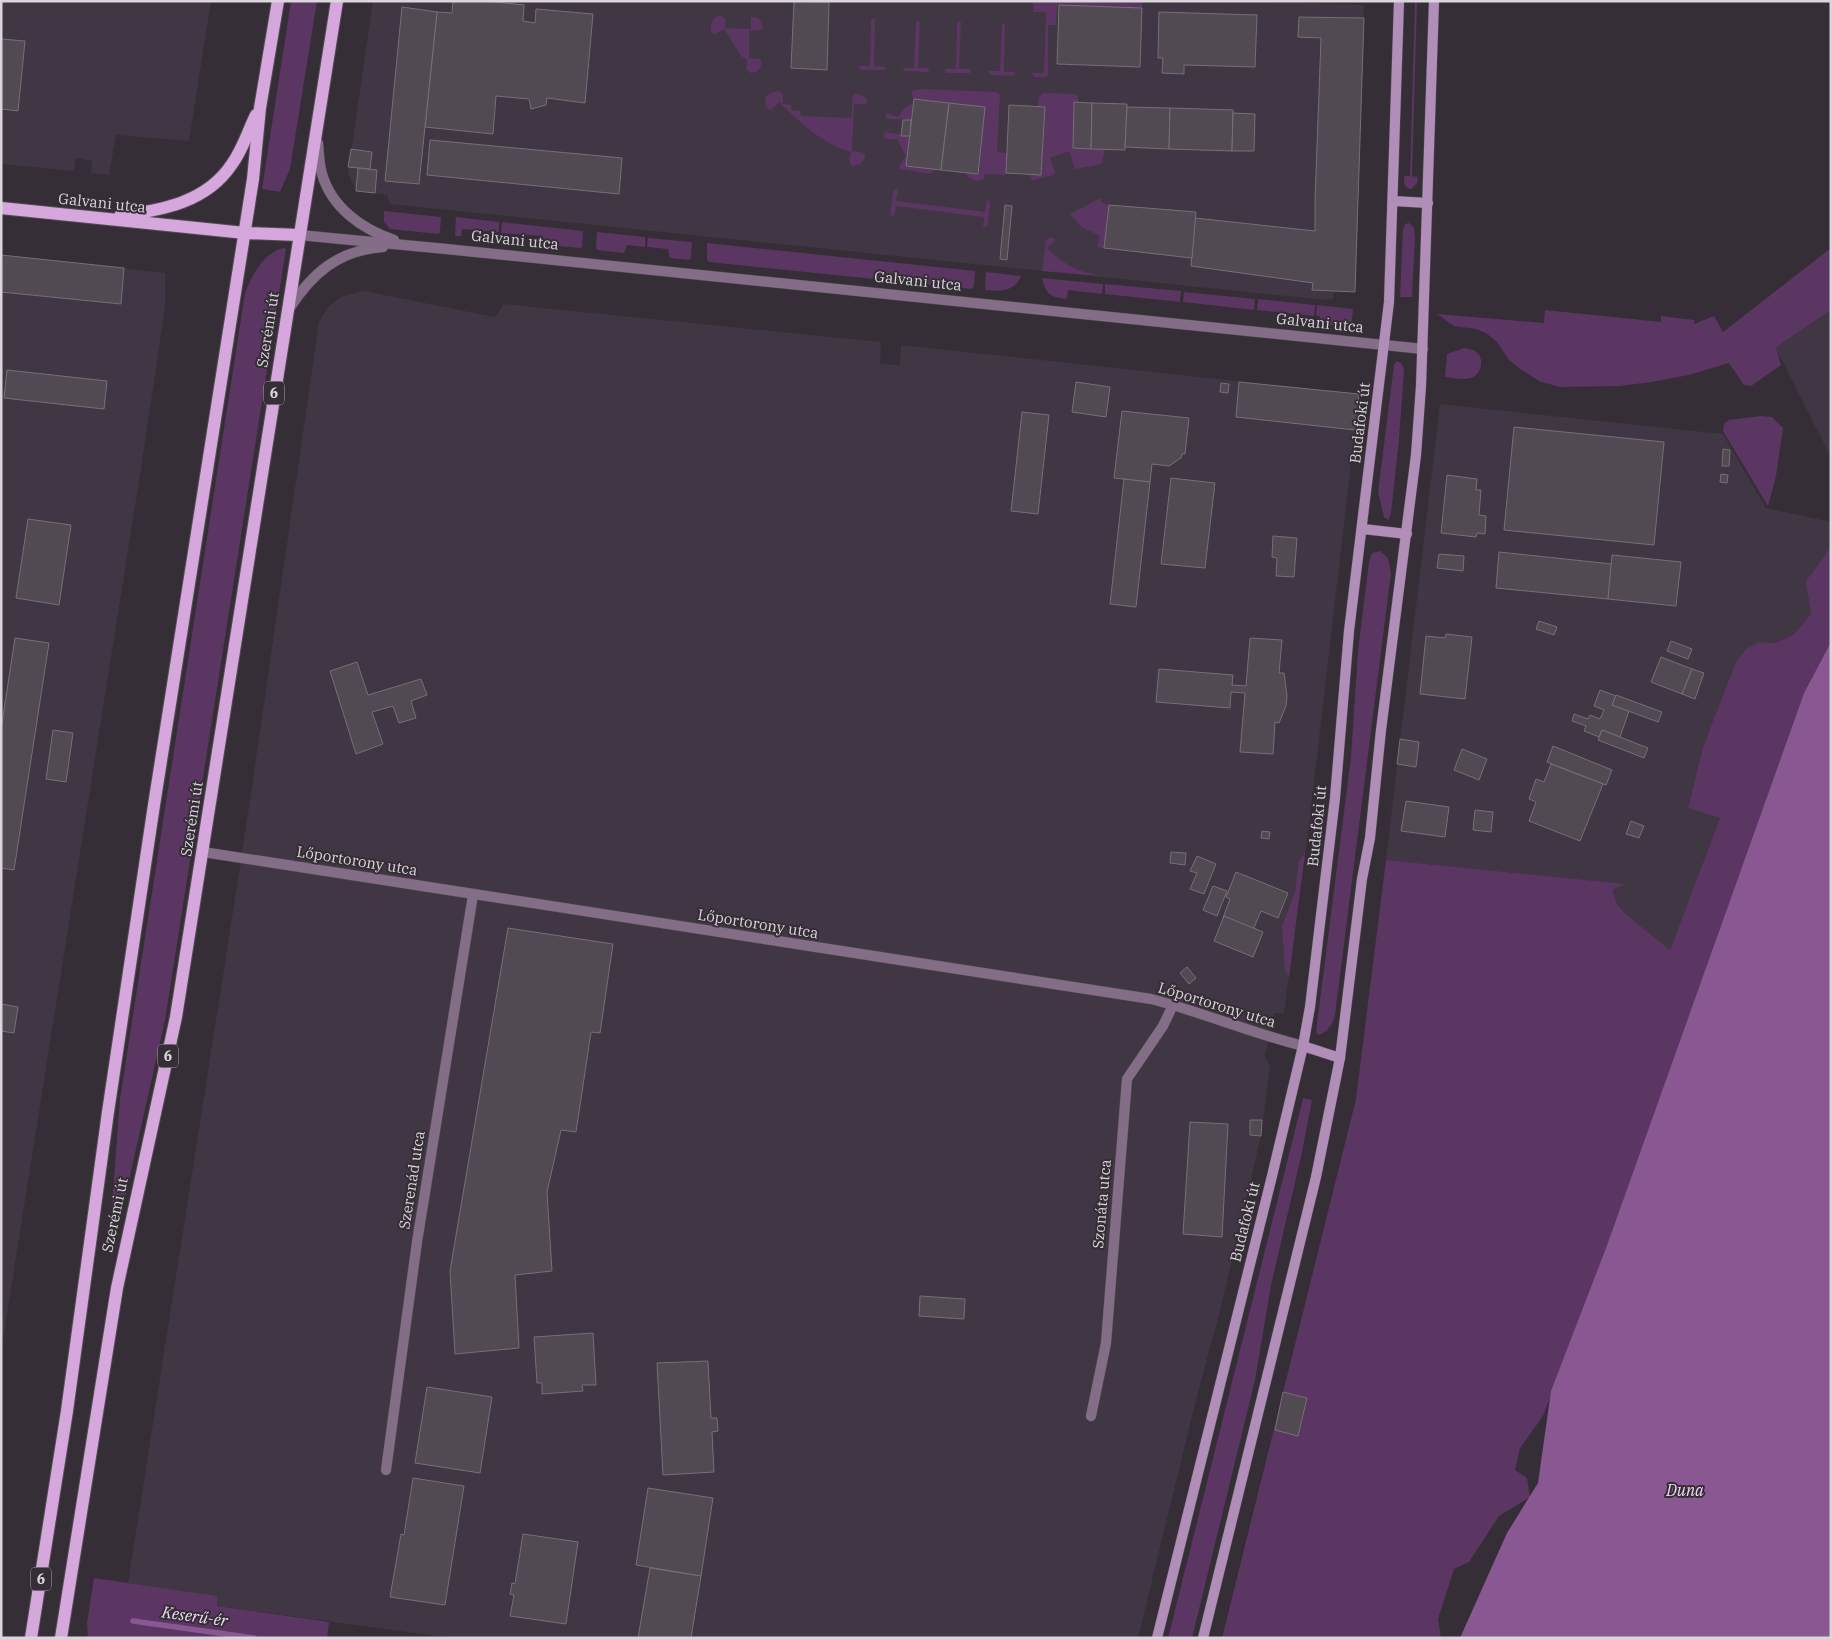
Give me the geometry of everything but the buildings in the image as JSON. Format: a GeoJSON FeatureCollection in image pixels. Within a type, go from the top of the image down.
{"type":"FeatureCollection","features":[{"type":"Feature","properties":{"kind":"main road","name":"Szerémi út"},"geometry":{"type":"LineString","coordinates":[[30,1638],[67,1411],[142,882],[253,179],[260,108],[278,1]]}},
{"type":"Feature","properties":{"kind":"main road","name":"Szerémi út"},"geometry":{"type":"LineString","coordinates":[[61,1638],[117,1288],[168,1060],[203,852],[336,1]]}},
{"type":"Feature","properties":{"kind":"main road","name":"Budafoki út"},"geometry":{"type":"LineString","coordinates":[[1157,1638],[1303,1046],[1310,1008],[1340,754],[1344,682],[1389,302],[1399,1]]}},
{"type":"Feature","properties":{"kind":"main road"},"geometry":{"type":"LineString","coordinates":[[1203,1638],[1316,1177],[1340,1058],[1362,880],[1370,838],[1381,730],[1416,455],[1428,203],[1434,1]]}},
{"type":"Feature","properties":{"kind":"main road"},"geometry":{"type":"LineString","coordinates":[[101,219],[146,212],[181,203],[204,192],[232,165],[260,108]]}},
{"type":"Feature","properties":{"kind":"main road"},"geometry":{"type":"LineString","coordinates":[[1393,201],[1428,203]]}},
{"type":"Feature","properties":{"kind":"main road","name":"Galvani utca"},"geometry":{"type":"LineString","coordinates":[[1,208],[244,233],[299,235]]}},
{"type":"Feature","properties":{"kind":"main road"},"geometry":{"type":"LineString","coordinates":[[1363,529],[1406,534]]}},
{"type":"Feature","properties":{"kind":"main road"},"geometry":{"type":"LineString","coordinates":[[1303,1046],[1340,1058]]}},
{"type":"Feature","properties":{"kind":"street","name":"Galvani utca"},"geometry":{"type":"LineString","coordinates":[[316,131],[321,172],[333,198],[352,217],[374,233],[409,245]]}},
{"type":"Feature","properties":{"kind":"street","name":"Galvani utca"},"geometry":{"type":"LineString","coordinates":[[299,235],[1422,349]]}},
{"type":"Feature","properties":{"kind":"street","name":"Galvani utca"},"geometry":{"type":"LineString","coordinates":[[287,313],[301,291],[318,272],[338,259],[374,248],[409,245]]}},
{"type":"Feature","properties":{"kind":"street","name":"Lőportorony utca"},"geometry":{"type":"LineString","coordinates":[[203,852],[1151,1000],[1173,1005],[1266,1036],[1303,1046]]}},
{"type":"Feature","properties":{"kind":"street","name":"Szerenád utca"},"geometry":{"type":"LineString","coordinates":[[386,1470],[418,1234],[473,895]]}},
{"type":"Feature","properties":{"kind":"street","name":"Szonáta utca"},"geometry":{"type":"LineString","coordinates":[[1090,1416],[1106,1343],[1128,1079],[1163,1026],[1173,1005]]}},
{"type":"Feature","properties":{"kind":"shaded area"},"geometry":{"type":"Polygon","coordinates":[[[1,1],[211,1],[189,141],[116,135],[109,175],[91,173],[92,161],[76,158],[74,171],[1,164],[1,1]]]}},
{"type":"Feature","properties":{"kind":"shaded area"},"geometry":{"type":"Polygon","coordinates":[[[291,1],[317,1],[290,169],[280,192],[262,189],[291,1]]]}},
{"type":"Feature","properties":{"kind":"shaded area"},"geometry":{"type":"Polygon","coordinates":[[[373,1],[1245,1],[1364,5],[1355,292],[1334,291],[1333,299],[1325,300],[390,204],[387,195],[356,191],[348,173],[373,1]]]}},
{"type":"Feature","properties":{"kind":"shaded area"},"geometry":{"type":"Polygon","coordinates":[[[1033,1],[1142,1],[1142,8],[1057,5],[1056,25],[1048,25],[1048,75],[1045,77],[1035,77],[1031,73],[1044,73],[1046,12],[1033,12],[1033,1]]]}},
{"type":"Feature","properties":{"kind":"shaded area"},"geometry":{"type":"Polygon","coordinates":[[[1415,1],[1417,1],[1412,176],[1418,177],[1417,183],[1411,189],[1405,185],[1404,176],[1410,176],[1415,1]]]}},
{"type":"Feature","properties":{"kind":"shaded area"},"geometry":{"type":"Polygon","coordinates":[[[720,15],[725,18],[725,28],[751,29],[751,18],[754,17],[761,22],[762,30],[749,31],[749,58],[760,59],[761,63],[760,68],[756,72],[750,73],[746,69],[748,60],[741,56],[724,29],[716,34],[712,33],[712,22],[720,15]]]}},
{"type":"Feature","properties":{"kind":"shaded area"},"geometry":{"type":"Polygon","coordinates":[[[871,19],[875,19],[874,66],[886,67],[884,70],[861,70],[858,66],[870,66],[871,19]]]}},
{"type":"Feature","properties":{"kind":"shaded area"},"geometry":{"type":"Polygon","coordinates":[[[916,21],[920,21],[918,68],[930,68],[928,72],[905,71],[902,68],[914,68],[916,21]]]}},
{"type":"Feature","properties":{"kind":"shaded area"},"geometry":{"type":"Polygon","coordinates":[[[957,22],[961,22],[959,69],[972,69],[970,73],[946,73],[944,69],[956,69],[957,22]]]}},
{"type":"Feature","properties":{"kind":"shaded area"},"geometry":{"type":"Polygon","coordinates":[[[1002,24],[1005,24],[1004,72],[1016,72],[1014,76],[991,75],[988,71],[1000,71],[1002,24]]]}},
{"type":"Feature","properties":{"kind":"shaded area"},"geometry":{"type":"Polygon","coordinates":[[[924,89],[997,92],[1000,95],[997,152],[1007,153],[1006,175],[985,174],[984,179],[974,180],[967,175],[966,173],[978,174],[914,100],[914,102],[911,91],[924,89]]]}},
{"type":"Feature","properties":{"kind":"shaded area"},"geometry":{"type":"Polygon","coordinates":[[[779,91],[783,95],[783,104],[791,105],[791,110],[800,111],[801,116],[851,118],[853,95],[864,96],[867,100],[866,104],[854,104],[852,151],[865,153],[863,161],[852,166],[849,162],[851,152],[821,138],[779,102],[771,110],[768,109],[765,103],[766,96],[772,92],[779,91]]]}},
{"type":"Feature","properties":{"kind":"shaded area"},"geometry":{"type":"Polygon","coordinates":[[[1043,93],[1076,94],[1078,96],[1078,102],[1074,102],[1073,148],[1105,150],[1102,164],[1075,169],[1069,151],[1050,158],[1055,172],[1053,175],[1031,179],[1030,174],[1041,174],[1045,107],[1038,106],[1039,97],[1043,93]]]}},
{"type":"Feature","properties":{"kind":"shaded area"},"geometry":{"type":"Polygon","coordinates":[[[913,103],[911,120],[887,119],[885,117],[887,113],[898,117],[905,108],[913,103]]]}},
{"type":"Feature","properties":{"kind":"shaded area"},"geometry":{"type":"Polygon","coordinates":[[[886,132],[910,136],[935,169],[930,174],[900,169],[899,166],[906,156],[897,139],[885,139],[884,134],[886,132]]]}},
{"type":"Feature","properties":{"kind":"shaded area"},"geometry":{"type":"Polygon","coordinates":[[[898,188],[896,201],[985,212],[987,199],[990,204],[988,225],[983,229],[984,217],[896,206],[894,218],[890,214],[893,191],[898,188]]]}},
{"type":"Feature","properties":{"kind":"shaded area"},"geometry":{"type":"Polygon","coordinates":[[[1100,198],[1102,203],[1109,205],[1104,248],[1097,247],[1100,236],[1082,227],[1070,214],[1100,198]]]}},
{"type":"Feature","properties":{"kind":"shaded area"},"geometry":{"type":"Polygon","coordinates":[[[384,211],[441,217],[440,232],[438,234],[390,229],[384,222],[384,211]]]}},
{"type":"Feature","properties":{"kind":"shaded area"},"geometry":{"type":"Polygon","coordinates":[[[456,217],[499,222],[499,232],[462,229],[461,236],[455,236],[456,217]]]}},
{"type":"Feature","properties":{"kind":"shaded area"},"geometry":{"type":"Polygon","coordinates":[[[502,222],[583,231],[582,247],[545,245],[543,243],[543,236],[501,233],[502,222]]]}},
{"type":"Feature","properties":{"kind":"shaded area"},"geometry":{"type":"Polygon","coordinates":[[[1409,223],[1414,228],[1415,238],[1412,297],[1400,297],[1403,229],[1405,224],[1409,223]]]}},
{"type":"Feature","properties":{"kind":"shaded area"},"geometry":{"type":"Polygon","coordinates":[[[597,232],[645,237],[645,247],[627,245],[624,253],[597,250],[597,232]]]}},
{"type":"Feature","properties":{"kind":"shaded area"},"geometry":{"type":"Polygon","coordinates":[[[1050,237],[1056,240],[1047,248],[1059,259],[1079,270],[1102,276],[1042,271],[1046,240],[1050,237]]]}},
{"type":"Feature","properties":{"kind":"shaded area"},"geometry":{"type":"Polygon","coordinates":[[[648,238],[692,242],[691,258],[689,260],[670,258],[668,249],[647,247],[648,238]]]}},
{"type":"Feature","properties":{"kind":"shaded area"},"geometry":{"type":"Polygon","coordinates":[[[707,243],[975,271],[974,286],[972,289],[709,262],[707,260],[707,243]]]}},
{"type":"Feature","properties":{"kind":"shaded area"},"geometry":{"type":"Polygon","coordinates":[[[1831,248],[1831,310],[1776,347],[1781,365],[1751,386],[1744,385],[1729,363],[1689,375],[1651,382],[1620,386],[1561,387],[1541,382],[1523,371],[1509,360],[1497,342],[1486,333],[1476,329],[1454,326],[1437,314],[1544,323],[1545,310],[1661,322],[1661,316],[1694,320],[1694,324],[1714,316],[1723,332],[1831,248]]]}},
{"type":"Feature","properties":{"kind":"shaded area"},"geometry":{"type":"Polygon","coordinates":[[[286,249],[165,1020],[120,1220],[111,1219],[120,1099],[245,293],[255,272],[265,259],[277,250],[286,249]]]}},
{"type":"Feature","properties":{"kind":"shaded area"},"geometry":{"type":"Polygon","coordinates":[[[1,255],[165,273],[165,307],[1,1352],[1,255]]]}},
{"type":"Feature","properties":{"kind":"shaded area"},"geometry":{"type":"Polygon","coordinates":[[[986,272],[1021,276],[1011,288],[997,291],[986,290],[986,272]]]}},
{"type":"Feature","properties":{"kind":"shaded area"},"geometry":{"type":"Polygon","coordinates":[[[1042,278],[1103,284],[1102,294],[1068,290],[1067,299],[1056,297],[1047,292],[1042,278]]]}},
{"type":"Feature","properties":{"kind":"shaded area"},"geometry":{"type":"Polygon","coordinates":[[[1105,284],[1181,291],[1180,302],[1105,294],[1105,284]]]}},
{"type":"Feature","properties":{"kind":"shaded area"},"geometry":{"type":"Polygon","coordinates":[[[364,291],[495,317],[504,304],[881,342],[880,364],[900,365],[901,345],[1359,394],[1310,817],[1284,1013],[1274,1013],[1265,1057],[1270,1066],[1261,1136],[1219,1315],[1197,1396],[1138,1638],[450,1638],[217,1606],[217,1597],[128,1583],[244,841],[319,322],[329,306],[343,296],[364,291]]]}},
{"type":"Feature","properties":{"kind":"shaded area"},"geometry":{"type":"Polygon","coordinates":[[[1184,292],[1255,299],[1254,310],[1183,302],[1184,292]]]}},
{"type":"Feature","properties":{"kind":"shaded area"},"geometry":{"type":"Polygon","coordinates":[[[1258,299],[1315,305],[1314,316],[1257,310],[1258,299]]]}},
{"type":"Feature","properties":{"kind":"shaded area"},"geometry":{"type":"Polygon","coordinates":[[[1317,305],[1353,309],[1351,327],[1320,324],[1320,316],[1316,316],[1317,305]]]}},
{"type":"Feature","properties":{"kind":"shaded area"},"geometry":{"type":"Polygon","coordinates":[[[1831,310],[1831,457],[1775,347],[1831,310]]]}},
{"type":"Feature","properties":{"kind":"shaded area"},"geometry":{"type":"Polygon","coordinates":[[[1464,348],[1474,350],[1480,357],[1481,365],[1479,372],[1467,379],[1445,377],[1447,354],[1464,348]]]}},
{"type":"Feature","properties":{"kind":"shaded area"},"geometry":{"type":"Polygon","coordinates":[[[1397,361],[1402,364],[1404,370],[1391,514],[1388,520],[1384,517],[1378,492],[1394,365],[1397,361]]]}},
{"type":"Feature","properties":{"kind":"shaded area"},"geometry":{"type":"Polygon","coordinates":[[[1440,404],[1723,434],[1766,508],[1831,522],[1831,547],[1810,603],[1812,614],[1793,635],[1776,643],[1760,642],[1735,664],[1703,747],[1688,807],[1720,818],[1670,950],[1618,906],[1612,890],[1624,884],[1386,860],[1440,404]]]}},
{"type":"Feature","properties":{"kind":"shaded area"},"geometry":{"type":"Polygon","coordinates":[[[1761,416],[1772,417],[1783,428],[1776,476],[1768,506],[1723,431],[1724,424],[1729,420],[1761,416]]]}},
{"type":"Feature","properties":{"kind":"shaded area"},"geometry":{"type":"Polygon","coordinates":[[[1831,547],[1831,642],[1804,693],[1606,1248],[1543,1416],[1520,1448],[1515,1470],[1527,1478],[1530,1497],[1499,1516],[1469,1562],[1454,1569],[1438,1619],[1441,1638],[1222,1638],[1356,1099],[1386,860],[1625,884],[1612,890],[1618,906],[1670,950],[1720,818],[1688,808],[1703,747],[1735,664],[1746,649],[1760,642],[1776,643],[1793,635],[1811,614],[1806,581],[1831,547]]]}},
{"type":"Feature","properties":{"kind":"shaded area"},"geometry":{"type":"Polygon","coordinates":[[[1380,551],[1388,558],[1391,573],[1335,1015],[1329,1028],[1318,1035],[1316,1032],[1351,757],[1358,651],[1369,562],[1372,553],[1380,551]]]}},
{"type":"Feature","properties":{"kind":"shaded area"},"geometry":{"type":"Polygon","coordinates":[[[1305,853],[1289,977],[1285,970],[1282,926],[1295,892],[1299,861],[1305,853]]]}},
{"type":"Feature","properties":{"kind":"shaded area"},"geometry":{"type":"Polygon","coordinates":[[[1303,1098],[1312,1100],[1301,1157],[1271,1285],[1255,1380],[1192,1638],[1168,1638],[1303,1098]]]}},
{"type":"Feature","properties":{"kind":"shaded area"},"geometry":{"type":"Polygon","coordinates":[[[94,1578],[217,1596],[217,1606],[329,1622],[327,1638],[88,1638],[87,1623],[94,1578]]]}},
{"type":"Feature","properties":{"kind":"water","name":"Duna"},"geometry":{"type":"Polygon","coordinates":[[[1831,642],[1831,1638],[1460,1638],[1507,1533],[1538,1483],[1551,1391],[1606,1248],[1804,693],[1831,642]]]}},
{"type":"Feature","properties":{"kind":"waterway","name":"Keserű-ér"},"geometry":{"type":"LineString","coordinates":[[133,1621],[254,1638]]}}]}
